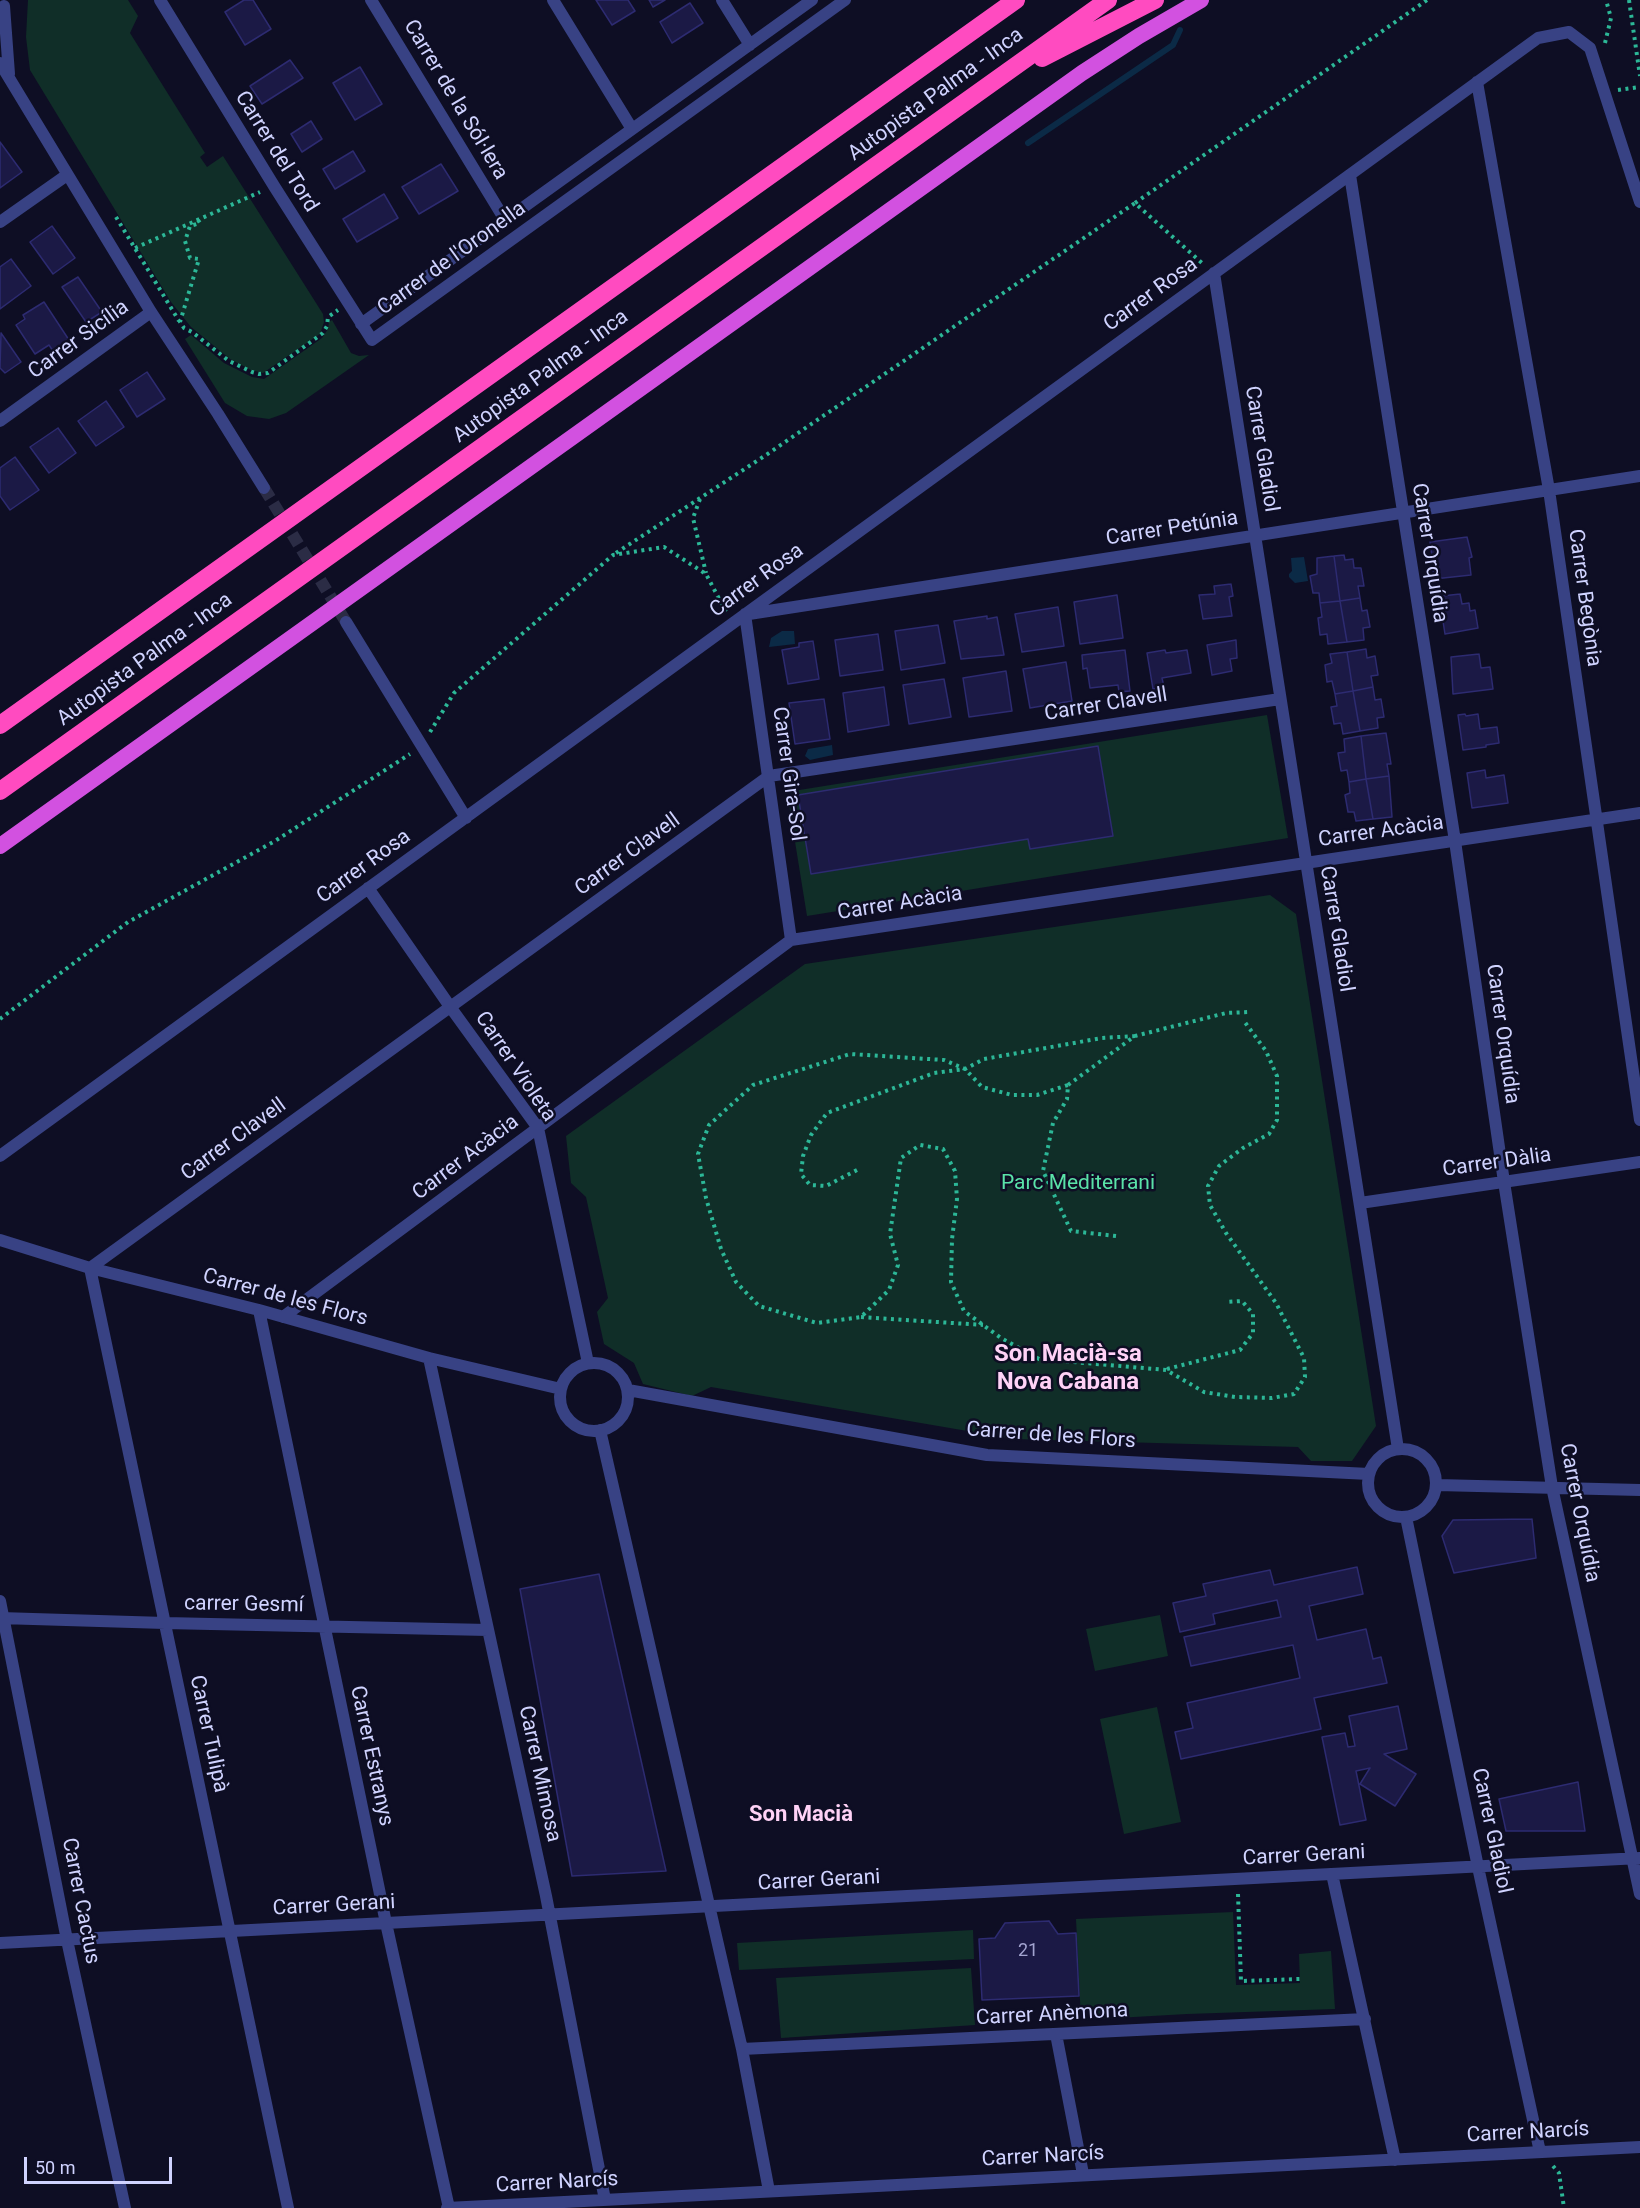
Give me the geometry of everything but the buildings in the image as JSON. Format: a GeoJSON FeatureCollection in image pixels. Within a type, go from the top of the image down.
{"type":"FeatureCollection","features":[{"type":"Feature","properties":{"kind":"highway","name":"Autopista Palma - Inca"},"geometry":{"type":"LineString","coordinates":[[0,725],[1016,0]]}},
{"type":"Feature","properties":{"kind":"highway","name":"Autopista Palma - Inca"},"geometry":{"type":"LineString","coordinates":[[0,791],[1108,0]]}},
{"type":"Feature","properties":{"kind":"highway"},"geometry":{"type":"LineString","coordinates":[[985,88],[1155,0]]}},
{"type":"Feature","properties":{"kind":"highway"},"geometry":{"type":"LineString","coordinates":[[0,846],[1082,73],[1201,0]]}},
{"type":"Feature","properties":{"kind":"street","name":"Carrer del Tord"},"geometry":{"type":"LineString","coordinates":[[160,0],[361,324]]}},
{"type":"Feature","properties":{"kind":"street","name":"Carrer de la Sól·lera"},"geometry":{"type":"LineString","coordinates":[[371,0],[505,220]]}},
{"type":"Feature","properties":{"kind":"street"},"geometry":{"type":"LineString","coordinates":[[553,0],[632,129]]}},
{"type":"Feature","properties":{"kind":"street"},"geometry":{"type":"LineString","coordinates":[[722,0],[750,45]]}},
{"type":"Feature","properties":{"kind":"street","name":"Carrer de l'Oronella"},"geometry":{"type":"LineString","coordinates":[[812,0],[361,324],[372,340],[845,0]]}},
{"type":"Feature","properties":{"kind":"street"},"geometry":{"type":"LineString","coordinates":[[4,6],[9,75]]}},
{"type":"Feature","properties":{"kind":"street","name":"Carrer Rosa"},"geometry":{"type":"LineString","coordinates":[[0,1156],[1538,38],[1569,32],[1590,48],[1640,202]]}},
{"type":"Feature","properties":{"kind":"street"},"geometry":{"type":"LineString","coordinates":[[0,63],[151,312],[264,488]]}},
{"type":"Feature","properties":{"kind":"street","name":"Carrer Begònia"},"geometry":{"type":"LineString","coordinates":[[1477,82],[1549,490],[1640,1120]]}},
{"type":"Feature","properties":{"kind":"street"},"geometry":{"type":"LineString","coordinates":[[0,222],[67,175]]}},
{"type":"Feature","properties":{"kind":"street","name":"Carrer Orquídia"},"geometry":{"type":"LineString","coordinates":[[1350,175],[1455,841],[1504,1182],[1552,1488],[1637,1858],[1640,1894]]}},
{"type":"Feature","properties":{"kind":"street","name":"Carrer Gladiol"},"geometry":{"type":"LineString","coordinates":[[1214,273],[1398,1449]]}},
{"type":"Feature","properties":{"kind":"street","name":"Carrer Sicília"},"geometry":{"type":"LineString","coordinates":[[0,421],[151,312]]}},
{"type":"Feature","properties":{"kind":"street","name":"Carrer Petúnia"},"geometry":{"type":"LineString","coordinates":[[745,614],[1640,476]]}},
{"type":"Feature","properties":{"kind":"street","name":"Carrer Gira-Sol"},"geometry":{"type":"LineString","coordinates":[[745,614],[791,940]]}},
{"type":"Feature","properties":{"kind":"street"},"geometry":{"type":"LineString","coordinates":[[346,622],[466,818]]}},
{"type":"Feature","properties":{"kind":"street","name":"Carrer Clavell"},"geometry":{"type":"LineString","coordinates":[[90,1268],[769,776],[1281,699]]}},
{"type":"Feature","properties":{"kind":"street","name":"Carrer Acàcia"},"geometry":{"type":"LineString","coordinates":[[283,1317],[791,940],[1640,813]]}},
{"type":"Feature","properties":{"kind":"street","name":"Carrer Violeta"},"geometry":{"type":"LineString","coordinates":[[368,888],[538,1128],[588,1363]]}},
{"type":"Feature","properties":{"kind":"street","name":"Carrer Dàlia"},"geometry":{"type":"LineString","coordinates":[[1359,1203],[1640,1162]]}},
{"type":"Feature","properties":{"kind":"street","name":"Carrer de les Flors"},"geometry":{"type":"LineString","coordinates":[[0,1240],[90,1268],[259,1310],[429,1358],[561,1389]]}},
{"type":"Feature","properties":{"kind":"street","name":"Carrer Tulipà"},"geometry":{"type":"LineString","coordinates":[[90,1268],[288,2208]]}},
{"type":"Feature","properties":{"kind":"street","name":"Carrer Estranys"},"geometry":{"type":"LineString","coordinates":[[259,1310],[386,1923],[448,2208]]}},
{"type":"Feature","properties":{"kind":"street","name":"Carrer Mimosa"},"geometry":{"type":"LineString","coordinates":[[429,1358],[549,1915],[605,2200]]}},
{"type":"Feature","properties":{"kind":"street"},"geometry":{"type":"LineString","coordinates":[[588,1363],[605,1364],[616,1370],[624,1379],[628,1390],[627,1409],[621,1419],[611,1427],[600,1430],[581,1428],[571,1422],[560,1401],[561,1389],[568,1375],[577,1367],[588,1363]]}},
{"type":"Feature","properties":{"kind":"street","name":"Carrer de les Flors"},"geometry":{"type":"LineString","coordinates":[[628,1390],[987,1455],[1369,1474]]}},
{"type":"Feature","properties":{"kind":"street"},"geometry":{"type":"LineString","coordinates":[[600,1430],[742,2049],[769,2191]]}},
{"type":"Feature","properties":{"kind":"street"},"geometry":{"type":"LineString","coordinates":[[1398,1449],[1411,1449],[1422,1455],[1436,1474],[1437,1485],[1434,1496],[1427,1507],[1418,1514],[1406,1517],[1388,1514],[1378,1507],[1371,1497],[1368,1486],[1369,1474],[1377,1460],[1386,1452],[1398,1449]]}},
{"type":"Feature","properties":{"kind":"street"},"geometry":{"type":"LineString","coordinates":[[1437,1485],[1640,1490]]}},
{"type":"Feature","properties":{"kind":"street","name":"Carrer Gladiol"},"geometry":{"type":"LineString","coordinates":[[1406,1517],[1478,1867],[1540,2152]]}},
{"type":"Feature","properties":{"kind":"street","name":"Carrer Cactus"},"geometry":{"type":"LineString","coordinates":[[0,1601],[67,1940],[125,2208]]}},
{"type":"Feature","properties":{"kind":"street","name":"carrer Gesmí"},"geometry":{"type":"LineString","coordinates":[[2,1618],[488,1630]]}},
{"type":"Feature","properties":{"kind":"street","name":"Carrer Gerani"},"geometry":{"type":"LineString","coordinates":[[0,1943],[1637,1858]]}},
{"type":"Feature","properties":{"kind":"street"},"geometry":{"type":"LineString","coordinates":[[1332,1874],[1395,2160]]}},
{"type":"Feature","properties":{"kind":"street","name":"Carrer Anèmona"},"geometry":{"type":"LineString","coordinates":[[742,2049],[1365,2019]]}},
{"type":"Feature","properties":{"kind":"street"},"geometry":{"type":"LineString","coordinates":[[1056,2034],[1083,2174]]}},
{"type":"Feature","properties":{"kind":"street","name":"Carrer Narcís"},"geometry":{"type":"LineString","coordinates":[[448,2208],[1640,2147]]}},
{"type":"Feature","properties":{"kind":"path"},"geometry":{"type":"LineString","coordinates":[[0,1019],[128,922],[275,841],[421,747],[454,693],[614,555],[776,449],[1427,0]]}},
{"type":"Feature","properties":{"kind":"path"},"geometry":{"type":"LineString","coordinates":[[1603,51],[1611,18],[1606,0]]}},
{"type":"Feature","properties":{"kind":"path"},"geometry":{"type":"LineString","coordinates":[[1629,0],[1640,76]]}},
{"type":"Feature","properties":{"kind":"path"},"geometry":{"type":"LineString","coordinates":[[135,248],[274,186]]}},
{"type":"Feature","properties":{"kind":"path"},"geometry":{"type":"LineString","coordinates":[[1135,203],[1214,273]]}},
{"type":"Feature","properties":{"kind":"path"},"geometry":{"type":"LineString","coordinates":[[116,217],[184,328],[229,361],[252,372],[268,373],[319,336],[327,326],[328,317],[348,303]]}},
{"type":"Feature","properties":{"kind":"path"},"geometry":{"type":"LineString","coordinates":[[180,322],[199,260],[190,258],[185,241],[190,226],[200,223],[198,220]]}},
{"type":"Feature","properties":{"kind":"path"},"geometry":{"type":"LineString","coordinates":[[700,498],[693,518],[706,574],[732,623]]}},
{"type":"Feature","properties":{"kind":"path"},"geometry":{"type":"LineString","coordinates":[[614,555],[664,547],[706,574]]}},
{"type":"Feature","properties":{"kind":"path"},"geometry":{"type":"LineString","coordinates":[[857,1170],[826,1186],[810,1185],[801,1174],[803,1156],[811,1135],[827,1113],[933,1073],[964,1069],[984,1059],[1102,1038],[1135,1036],[1226,1013],[1250,1012]]}},
{"type":"Feature","properties":{"kind":"path"},"geometry":{"type":"LineString","coordinates":[[1166,1370],[1204,1392],[1235,1397],[1272,1398],[1294,1394],[1305,1377],[1304,1358],[1276,1303],[1226,1233],[1210,1205],[1208,1186],[1219,1166],[1243,1148],[1269,1134],[1277,1120],[1277,1076],[1266,1051],[1244,1021]]}},
{"type":"Feature","properties":{"kind":"path"},"geometry":{"type":"LineString","coordinates":[[983,1325],[861,1317],[817,1323],[759,1306],[736,1282],[722,1249],[706,1198],[698,1154],[709,1125],[753,1085],[850,1054],[944,1060],[964,1069],[982,1087],[1012,1095],[1037,1095],[1068,1085],[1135,1036]]}},
{"type":"Feature","properties":{"kind":"path"},"geometry":{"type":"LineString","coordinates":[[1068,1085],[1067,1099],[1053,1123],[1043,1171],[1071,1231],[1116,1236]]}},
{"type":"Feature","properties":{"kind":"path"},"geometry":{"type":"LineString","coordinates":[[861,1317],[889,1290],[898,1265],[890,1234],[901,1158],[920,1145],[943,1149],[955,1171],[957,1199],[952,1239],[951,1282],[964,1311],[1001,1338],[1039,1359],[1166,1370],[1240,1350],[1253,1334],[1253,1314],[1242,1301],[1226,1302]]}},
{"type":"Feature","properties":{"kind":"path"},"geometry":{"type":"LineString","coordinates":[[1238,1879],[1241,1981],[1300,1979]]}},
{"type":"Feature","properties":{"kind":"path"},"geometry":{"type":"LineString","coordinates":[[1540,2152],[1559,2173],[1563,2208]]}},
{"type":"Feature","properties":{"kind":"green space"},"geometry":{"type":"Polygon","coordinates":[[[28,0],[128,0],[138,16],[130,33],[205,153],[200,157],[207,167],[223,156],[323,314],[324,322],[320,334],[263,373],[251,370],[230,359],[191,327],[171,302],[30,70],[26,37],[28,0]]]}},
{"type":"Feature","properties":{"kind":"green space"},"geometry":{"type":"Polygon","coordinates":[[[332,320],[351,353],[359,356],[369,355],[286,413],[269,419],[247,416],[225,403],[185,339],[191,335],[224,363],[252,377],[264,379],[322,338],[332,320]]]}},
{"type":"Feature","properties":{"kind":"green space"},"geometry":{"type":"Polygon","coordinates":[[[1267,715],[1288,838],[807,916],[787,792],[1267,715]]]}},
{"type":"Feature","properties":{"kind":"green space","name":"Parc Mediterrani"},"geometry":{"type":"Polygon","coordinates":[[[1270,895],[1296,914],[1376,1426],[1352,1461],[1311,1461],[1298,1447],[1014,1439],[711,1387],[692,1396],[643,1384],[634,1363],[604,1344],[597,1312],[608,1298],[586,1197],[571,1183],[566,1136],[805,964],[1270,895]]]}},
{"type":"Feature","properties":{"kind":"green space"},"geometry":{"type":"Polygon","coordinates":[[[1160,1615],[1168,1656],[1095,1671],[1086,1629],[1160,1615]]]}},
{"type":"Feature","properties":{"kind":"green space"},"geometry":{"type":"Polygon","coordinates":[[[1157,1707],[1181,1822],[1124,1834],[1100,1719],[1157,1707]]]}},
{"type":"Feature","properties":{"kind":"green space"},"geometry":{"type":"Polygon","coordinates":[[[1233,1912],[1236,1985],[1300,1983],[1299,1954],[1331,1951],[1335,2009],[1081,2020],[1076,1919],[1233,1912]]]}},
{"type":"Feature","properties":{"kind":"green space"},"geometry":{"type":"Polygon","coordinates":[[[973,1930],[974,1959],[739,1970],[737,1943],[973,1930]]]}},
{"type":"Feature","properties":{"kind":"green space"},"geometry":{"type":"Polygon","coordinates":[[[971,1968],[975,2025],[781,2038],[776,1978],[971,1968]]]}},
{"type":"Feature","properties":{"kind":"water"},"geometry":{"type":"Polygon","coordinates":[[[1304,557],[1308,581],[1295,583],[1289,577],[1292,571],[1291,558],[1304,557]]]}},
{"type":"Feature","properties":{"kind":"water"},"geometry":{"type":"Polygon","coordinates":[[[782,631],[794,631],[795,644],[769,647],[771,638],[782,631]]]}},
{"type":"Feature","properties":{"kind":"water"},"geometry":{"type":"Polygon","coordinates":[[[832,745],[833,755],[810,760],[805,756],[808,749],[832,745]]]}},
{"type":"Feature","properties":{"kind":"waterway"},"geometry":{"type":"LineString","coordinates":[[1028,143],[1173,45],[1180,30]]}},
{"type":"Feature","properties":{"kind":"tunnel"},"geometry":{"type":"LineString","coordinates":[[264,488],[346,622]]}},
{"type":"Feature","properties":{"kind":"district","name":"Son Macià-sa Nova Cabana"},"geometry":{"type":"Point","coordinates":[1068,1369]}},
{"type":"Feature","properties":{"kind":"district","name":"Son Macià"},"geometry":{"type":"Point","coordinates":[801,1815]}}]}
